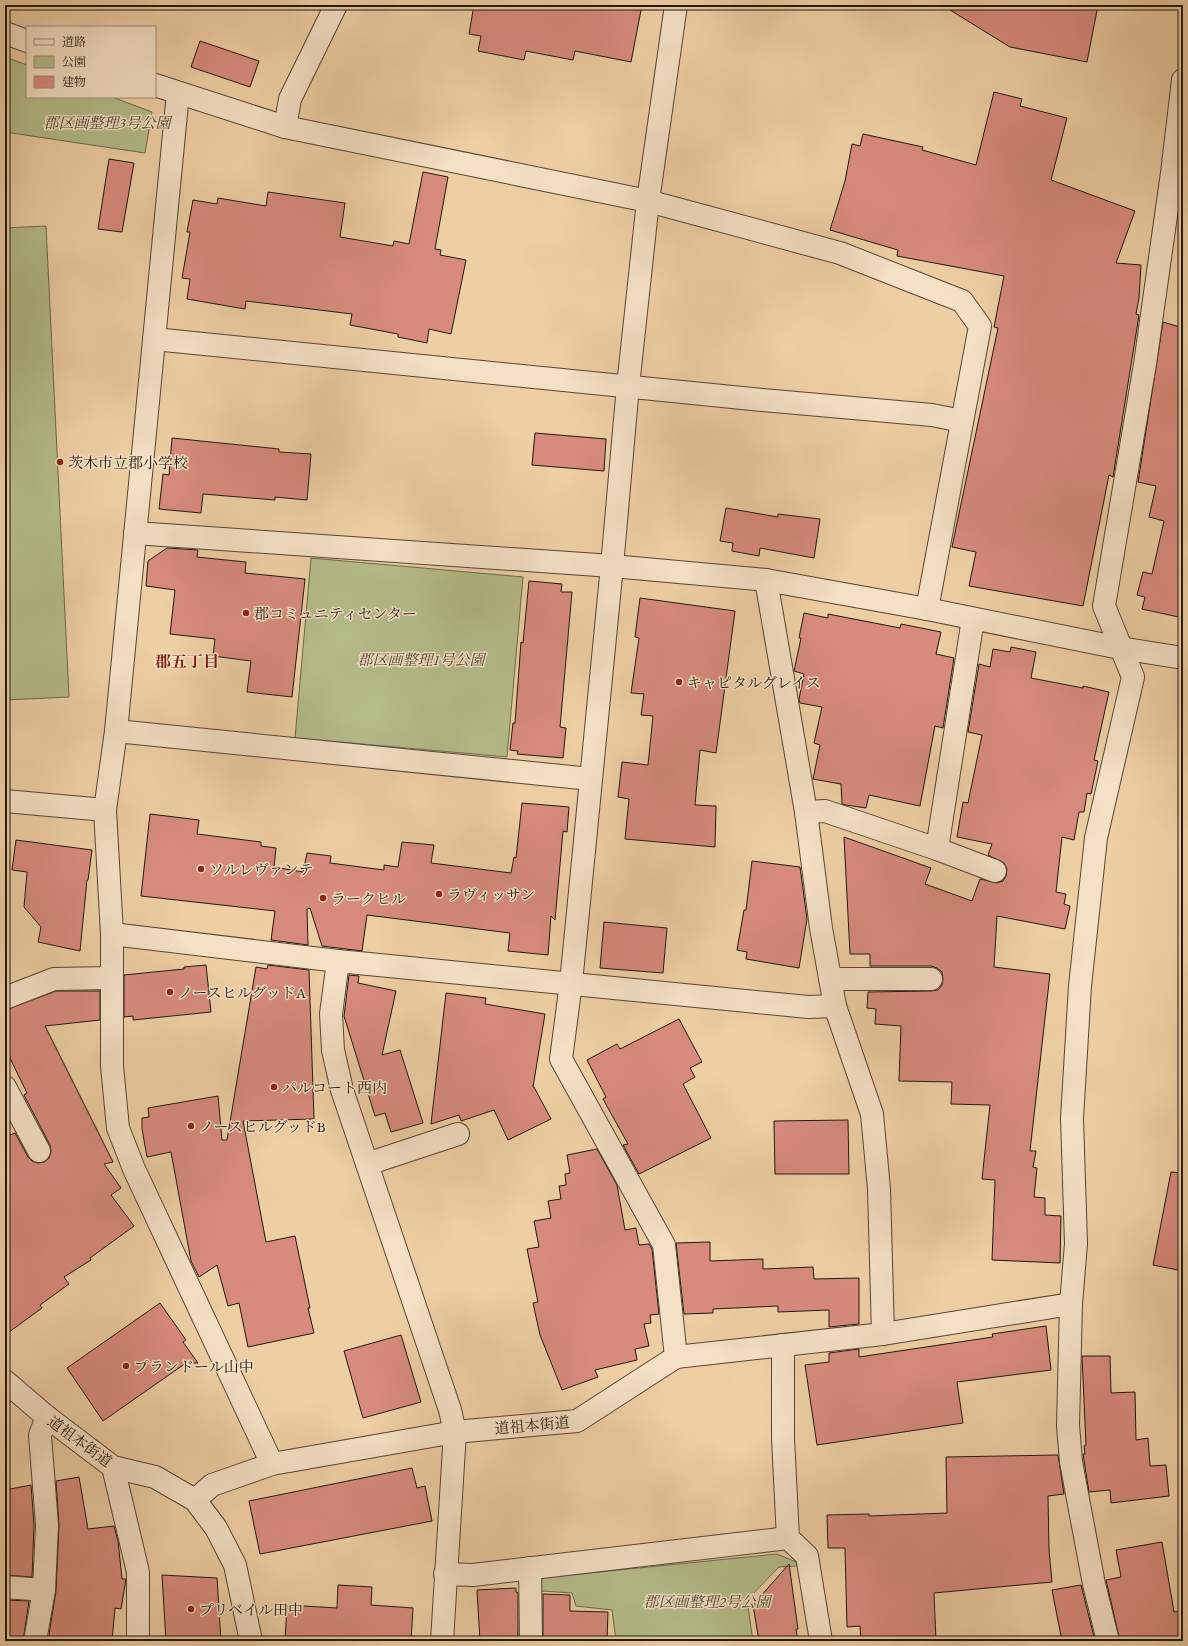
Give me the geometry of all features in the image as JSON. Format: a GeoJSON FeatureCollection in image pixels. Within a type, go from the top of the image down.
{"type":"FeatureCollection","features":[{"type":"Feature","properties":{"kind":"street"},"geometry":{"type":"LineString","coordinates":[[285,127],[290,99],[336,5]]}},
{"type":"Feature","properties":{"kind":"street"},"geometry":{"type":"LineString","coordinates":[[676,5],[648,202],[628,386],[571,983],[561,1059],[664,1245],[676,1357]]}},
{"type":"Feature","properties":{"kind":"street"},"geometry":{"type":"LineString","coordinates":[[5,33],[26,41]]}},
{"type":"Feature","properties":{"kind":"street"},"geometry":{"type":"LineString","coordinates":[[1108,1641],[1094,1584],[1071,1462],[1068,1425],[1071,1304],[1076,1244],[1072,1118],[1080,986],[1096,838],[1133,677],[1104,606],[1145,364],[1172,173],[1183,80]]}},
{"type":"Feature","properties":{"kind":"street"},"geometry":{"type":"LineString","coordinates":[[156,85],[285,127],[648,202],[840,253],[962,301],[980,326],[927,609]]}},
{"type":"Feature","properties":{"kind":"street"},"geometry":{"type":"LineString","coordinates":[[178,93],[116,731],[105,810],[112,934],[112,1066],[118,1128],[134,1169],[272,1464]]}},
{"type":"Feature","properties":{"kind":"street"},"geometry":{"type":"LineString","coordinates":[[154,339],[762,400],[932,415],[962,421]]}},
{"type":"Feature","properties":{"kind":"street"},"geometry":{"type":"LineString","coordinates":[[135,533],[612,566],[766,580],[927,609],[1120,648],[1183,658]]}},
{"type":"Feature","properties":{"kind":"street"},"geometry":{"type":"LineString","coordinates":[[766,580],[806,812],[821,928],[835,1006],[872,1114],[879,1189],[883,1334]]}},
{"type":"Feature","properties":{"kind":"street"},"geometry":{"type":"LineString","coordinates":[[937,849],[973,619]]}},
{"type":"Feature","properties":{"kind":"street"},"geometry":{"type":"LineString","coordinates":[[116,731],[591,779]]}},
{"type":"Feature","properties":{"kind":"street"},"geometry":{"type":"LineString","coordinates":[[5,800],[105,810]]}},
{"type":"Feature","properties":{"kind":"street"},"geometry":{"type":"LineString","coordinates":[[806,812],[825,811],[937,849],[995,871]]}},
{"type":"Feature","properties":{"kind":"street"},"geometry":{"type":"LineString","coordinates":[[112,934],[338,961],[571,983],[808,1008],[835,1006]]}},
{"type":"Feature","properties":{"kind":"street"},"geometry":{"type":"LineString","coordinates":[[338,961],[331,1014],[333,1050],[342,1090],[450,1410],[454,1432],[442,1641]]}},
{"type":"Feature","properties":{"kind":"street"},"geometry":{"type":"LineString","coordinates":[[5,998],[54,979],[112,978]]}},
{"type":"Feature","properties":{"kind":"street"},"geometry":{"type":"LineString","coordinates":[[830,979],[931,979]]}},
{"type":"Feature","properties":{"kind":"street"},"geometry":{"type":"LineString","coordinates":[[5,1087],[13,1123],[39,1151]]}},
{"type":"Feature","properties":{"kind":"street"},"geometry":{"type":"LineString","coordinates":[[367,1164],[458,1134]]}},
{"type":"Feature","properties":{"kind":"street","name":"道祖本街道"},"geometry":{"type":"LineString","coordinates":[[5,1381],[47,1417],[113,1467],[155,1477],[195,1500],[212,1485],[272,1464],[454,1432],[578,1421],[676,1357],[883,1334],[1071,1304]]}},
{"type":"Feature","properties":{"kind":"street"},"geometry":{"type":"LineString","coordinates":[[783,1345],[783,1439],[788,1538],[807,1556],[821,1641]]}},
{"type":"Feature","properties":{"kind":"street"},"geometry":{"type":"LineString","coordinates":[[35,1641],[44,1590],[47,1525],[40,1435],[47,1417]]}},
{"type":"Feature","properties":{"kind":"street"},"geometry":{"type":"LineString","coordinates":[[113,1467],[138,1572],[138,1641]]}},
{"type":"Feature","properties":{"kind":"street"},"geometry":{"type":"LineString","coordinates":[[195,1500],[216,1528],[235,1566],[250,1641]]}},
{"type":"Feature","properties":{"kind":"street"},"geometry":{"type":"LineString","coordinates":[[445,1574],[473,1575],[788,1538]]}},
{"type":"Feature","properties":{"kind":"street"},"geometry":{"type":"LineString","coordinates":[[530,1568],[530,1641]]}},
{"type":"Feature","properties":{"kind":"street"},"geometry":{"type":"LineString","coordinates":[[5,1587],[44,1590]]}},
{"type":"Feature","properties":{"kind":"green space","name":"郡区画整理3号公園"},"geometry":{"type":"Polygon","coordinates":[[[5,57],[26,65],[26,98],[115,98],[152,112],[145,153],[5,132],[5,57]]]}},
{"type":"Feature","properties":{"kind":"green space"},"geometry":{"type":"Polygon","coordinates":[[[46,226],[69,697],[5,700],[5,228],[46,226]]]}},
{"type":"Feature","properties":{"kind":"green space","name":"郡区画整理1号公園"},"geometry":{"type":"Polygon","coordinates":[[[311,558],[523,577],[507,757],[295,738],[311,558]]]}},
{"type":"Feature","properties":{"kind":"green space","name":"郡区画整理2号公園"},"geometry":{"type":"Polygon","coordinates":[[[777,1554],[796,1562],[797,1566],[779,1567],[747,1600],[753,1641],[616,1641],[612,1610],[576,1606],[572,1593],[541,1591],[540,1578],[777,1554]]]}},
{"type":"Feature","properties":{"kind":"building"},"geometry":{"type":"Polygon","coordinates":[[[474,5],[642,5],[631,62],[575,51],[573,60],[526,51],[524,60],[478,51],[481,36],[469,34],[474,5]]]}},
{"type":"Feature","properties":{"kind":"building"},"geometry":{"type":"Polygon","coordinates":[[[942,5],[1098,5],[1087,62],[1010,47],[942,5]]]}},
{"type":"Feature","properties":{"kind":"building"},"geometry":{"type":"Polygon","coordinates":[[[200,41],[259,61],[250,87],[191,67],[200,41]]]}},
{"type":"Feature","properties":{"kind":"building"},"geometry":{"type":"Polygon","coordinates":[[[994,92],[1022,99],[1020,106],[1067,118],[1051,180],[1135,211],[1116,263],[1141,265],[1139,298],[1136,314],[1139,315],[1113,477],[1109,475],[1083,606],[969,586],[976,552],[952,547],[998,328],[994,327],[1004,276],[897,256],[898,250],[830,230],[845,181],[852,144],[860,146],[863,134],[923,147],[922,150],[976,165],[994,92]]]}},
{"type":"Feature","properties":{"kind":"building"},"geometry":{"type":"Polygon","coordinates":[[[109,159],[134,163],[122,232],[98,229],[109,159]]]}},
{"type":"Feature","properties":{"kind":"building"},"geometry":{"type":"Polygon","coordinates":[[[423,172],[448,177],[435,249],[441,250],[440,255],[466,260],[451,334],[429,329],[427,343],[398,337],[398,334],[350,325],[352,314],[246,301],[245,309],[187,299],[190,279],[182,278],[190,232],[187,232],[193,200],[217,204],[218,198],[266,206],[268,192],[345,203],[340,237],[393,246],[394,241],[409,244],[423,172]]]}},
{"type":"Feature","properties":{"kind":"building"},"geometry":{"type":"Polygon","coordinates":[[[1163,322],[1183,328],[1183,618],[1142,609],[1145,597],[1137,595],[1143,572],[1152,574],[1164,521],[1149,517],[1156,486],[1138,482],[1163,322]]]}},
{"type":"Feature","properties":{"kind":"building"},"geometry":{"type":"Polygon","coordinates":[[[535,433],[606,439],[604,471],[532,465],[535,433]]]}},
{"type":"Feature","properties":{"kind":"building"},"geometry":{"type":"Polygon","coordinates":[[[172,438],[279,449],[279,452],[311,454],[307,500],[275,497],[275,500],[203,494],[201,513],[159,509],[163,474],[169,475],[172,438]]]}},
{"type":"Feature","properties":{"kind":"building"},"geometry":{"type":"Polygon","coordinates":[[[726,508],[778,517],[778,514],[820,519],[814,558],[760,548],[759,556],[732,551],[733,543],[720,541],[726,508]]]}},
{"type":"Feature","properties":{"kind":"building"},"geometry":{"type":"Polygon","coordinates":[[[167,548],[198,550],[197,557],[246,562],[245,573],[305,579],[292,697],[247,692],[251,661],[213,656],[215,639],[170,634],[175,590],[146,586],[148,561],[167,548]]]}},
{"type":"Feature","properties":{"kind":"building"},"geometry":{"type":"Polygon","coordinates":[[[529,581],[562,584],[561,592],[572,592],[560,727],[566,728],[563,758],[517,754],[518,751],[510,750],[513,723],[515,723],[521,642],[523,643],[529,581]]]}},
{"type":"Feature","properties":{"kind":"building"},"geometry":{"type":"Polygon","coordinates":[[[640,598],[735,611],[716,753],[700,750],[695,805],[716,806],[715,847],[625,839],[629,799],[618,797],[622,762],[648,765],[653,716],[641,715],[644,694],[631,693],[639,638],[635,637],[640,598]]]}},
{"type":"Feature","properties":{"kind":"building"},"geometry":{"type":"Polygon","coordinates":[[[804,613],[828,618],[828,614],[900,628],[901,624],[941,632],[936,654],[954,658],[943,728],[935,726],[920,806],[869,795],[866,808],[842,804],[841,784],[813,779],[820,745],[814,743],[822,707],[800,703],[799,699],[804,674],[794,671],[801,638],[799,638],[804,613]]]}},
{"type":"Feature","properties":{"kind":"building"},"geometry":{"type":"Polygon","coordinates":[[[1011,647],[1036,652],[1031,678],[1083,688],[1083,686],[1109,692],[1094,760],[1098,761],[1091,794],[1087,793],[1084,812],[1079,812],[1074,840],[1062,837],[1056,892],[1066,894],[1064,904],[1070,906],[1065,929],[997,916],[994,967],[1050,974],[1030,1151],[1036,1151],[1033,1167],[1037,1168],[1034,1197],[1045,1198],[1045,1215],[1061,1216],[1060,1263],[992,1260],[995,1180],[982,1179],[990,1105],[951,1104],[952,1082],[899,1081],[901,1026],[875,1024],[876,1009],[867,1008],[868,992],[938,990],[942,985],[942,972],[931,966],[870,966],[870,954],[850,954],[844,837],[931,868],[925,884],[972,901],[980,879],[997,883],[1003,881],[1006,876],[1007,869],[1004,863],[988,855],[992,844],[957,837],[963,802],[968,803],[982,735],[968,732],[979,664],[990,667],[993,649],[1010,652],[1011,647]]]}},
{"type":"Feature","properties":{"kind":"building"},"geometry":{"type":"Polygon","coordinates":[[[522,803],[569,807],[567,832],[563,831],[555,920],[551,916],[548,955],[508,951],[510,933],[367,915],[362,951],[322,946],[310,908],[307,909],[308,945],[271,940],[275,911],[141,896],[150,814],[199,820],[197,834],[261,842],[261,846],[276,848],[274,867],[303,872],[307,853],[331,856],[330,863],[384,870],[384,865],[398,867],[402,842],[434,845],[431,863],[511,873],[514,857],[516,858],[522,803]]]}},
{"type":"Feature","properties":{"kind":"building"},"geometry":{"type":"Polygon","coordinates":[[[16,840],[92,850],[87,880],[80,951],[38,942],[41,927],[24,907],[27,872],[12,870],[16,840]]]}},
{"type":"Feature","properties":{"kind":"building"},"geometry":{"type":"Polygon","coordinates":[[[752,861],[800,867],[807,919],[799,968],[746,959],[747,952],[737,950],[744,910],[746,910],[752,861]]]}},
{"type":"Feature","properties":{"kind":"building"},"geometry":{"type":"Polygon","coordinates":[[[604,922],[667,928],[663,973],[600,968],[604,922]]]}},
{"type":"Feature","properties":{"kind":"building","name":"ノースヒルグッドA"},"geometry":{"type":"Polygon","coordinates":[[[206,965],[211,1012],[133,1020],[133,1016],[124,1017],[124,975],[184,969],[184,967],[206,965]]]}},
{"type":"Feature","properties":{"kind":"building"},"geometry":{"type":"Polygon","coordinates":[[[268,965],[309,970],[314,1119],[243,1121],[266,1242],[295,1236],[314,1333],[248,1347],[239,1303],[228,1306],[217,1265],[199,1277],[191,1261],[171,1152],[147,1157],[142,1129],[142,1118],[149,1117],[148,1108],[218,1096],[222,1140],[227,1140],[256,967],[267,969],[268,965]]]}},
{"type":"Feature","properties":{"kind":"building"},"geometry":{"type":"Polygon","coordinates":[[[349,975],[359,976],[358,983],[396,991],[382,1055],[400,1050],[423,1123],[391,1132],[385,1113],[375,1116],[344,1016],[349,975]]]}},
{"type":"Feature","properties":{"kind":"building"},"geometry":{"type":"Polygon","coordinates":[[[56,991],[100,991],[100,1020],[45,1026],[113,1162],[104,1164],[121,1188],[111,1195],[134,1226],[90,1258],[91,1260],[64,1277],[69,1284],[40,1305],[42,1308],[5,1335],[5,1137],[15,1133],[28,1157],[32,1161],[38,1163],[44,1162],[49,1158],[51,1151],[50,1145],[24,1095],[27,1093],[5,1048],[5,1010],[56,991]]]}},
{"type":"Feature","properties":{"kind":"building"},"geometry":{"type":"Polygon","coordinates":[[[446,993],[486,998],[485,1004],[545,1014],[533,1087],[551,1119],[508,1140],[494,1110],[461,1121],[459,1115],[431,1124],[446,993]]]}},
{"type":"Feature","properties":{"kind":"building"},"geometry":{"type":"Polygon","coordinates":[[[679,1019],[702,1062],[690,1068],[695,1077],[683,1084],[711,1138],[639,1174],[623,1145],[628,1144],[603,1099],[606,1097],[587,1060],[617,1044],[620,1049],[679,1019]]]}},
{"type":"Feature","properties":{"kind":"building"},"geometry":{"type":"Polygon","coordinates":[[[848,1120],[849,1174],[775,1174],[774,1121],[848,1120]]]}},
{"type":"Feature","properties":{"kind":"building"},"geometry":{"type":"Polygon","coordinates":[[[597,1149],[617,1185],[625,1230],[636,1228],[639,1245],[649,1244],[652,1249],[659,1314],[650,1315],[651,1323],[644,1324],[649,1346],[635,1349],[637,1360],[595,1370],[598,1377],[562,1390],[540,1335],[533,1303],[538,1302],[527,1249],[539,1247],[534,1221],[551,1218],[548,1201],[561,1199],[559,1186],[566,1185],[565,1174],[570,1173],[567,1155],[597,1149]]]}},
{"type":"Feature","properties":{"kind":"building"},"geometry":{"type":"Polygon","coordinates":[[[1171,1172],[1183,1173],[1183,1271],[1153,1265],[1171,1172]]]}},
{"type":"Feature","properties":{"kind":"building"},"geometry":{"type":"Polygon","coordinates":[[[710,1242],[710,1261],[763,1259],[763,1269],[813,1267],[814,1279],[859,1278],[859,1324],[829,1327],[829,1310],[778,1312],[778,1306],[713,1309],[713,1313],[684,1314],[676,1243],[710,1242]]]}},
{"type":"Feature","properties":{"kind":"building","name":"プランドール山中"},"geometry":{"type":"Polygon","coordinates":[[[160,1303],[186,1340],[183,1342],[198,1363],[186,1363],[103,1421],[67,1368],[160,1303]]]}},
{"type":"Feature","properties":{"kind":"building"},"geometry":{"type":"Polygon","coordinates":[[[1046,1326],[1051,1370],[957,1382],[963,1423],[817,1445],[805,1365],[829,1362],[829,1353],[859,1349],[859,1357],[993,1337],[992,1334],[1046,1326]]]}},
{"type":"Feature","properties":{"kind":"building"},"geometry":{"type":"Polygon","coordinates":[[[401,1335],[421,1402],[363,1418],[344,1351],[401,1335]]]}},
{"type":"Feature","properties":{"kind":"building"},"geometry":{"type":"Polygon","coordinates":[[[1082,1356],[1110,1356],[1111,1393],[1135,1392],[1136,1440],[1148,1438],[1150,1466],[1166,1465],[1169,1496],[1111,1503],[1110,1490],[1089,1492],[1083,1454],[1085,1454],[1084,1446],[1086,1445],[1082,1356]]]}},
{"type":"Feature","properties":{"kind":"building"},"geometry":{"type":"Polygon","coordinates":[[[1058,1455],[1064,1494],[1048,1496],[1049,1550],[1052,1582],[934,1593],[936,1641],[861,1641],[860,1626],[847,1627],[845,1548],[828,1548],[827,1515],[869,1514],[869,1516],[947,1513],[946,1457],[1058,1455]]]}},
{"type":"Feature","properties":{"kind":"building"},"geometry":{"type":"Polygon","coordinates":[[[412,1468],[417,1488],[425,1486],[432,1521],[260,1554],[249,1501],[412,1468]]]}},
{"type":"Feature","properties":{"kind":"building"},"geometry":{"type":"Polygon","coordinates":[[[79,1477],[88,1529],[114,1526],[118,1541],[122,1579],[126,1579],[121,1609],[115,1608],[112,1641],[48,1641],[56,1591],[59,1525],[56,1481],[79,1477]]]}},
{"type":"Feature","properties":{"kind":"building"},"geometry":{"type":"Polygon","coordinates":[[[31,1485],[34,1525],[32,1577],[5,1575],[5,1490],[31,1485]]]}},
{"type":"Feature","properties":{"kind":"building"},"geometry":{"type":"Polygon","coordinates":[[[1162,1542],[1174,1612],[1183,1611],[1183,1641],[1120,1641],[1106,1580],[1121,1577],[1116,1550],[1162,1542]]]}},
{"type":"Feature","properties":{"kind":"building"},"geometry":{"type":"Polygon","coordinates":[[[789,1564],[798,1629],[796,1629],[798,1641],[759,1641],[753,1605],[789,1564]]]}},
{"type":"Feature","properties":{"kind":"building","name":"プリベイル田中"},"geometry":{"type":"Polygon","coordinates":[[[162,1575],[217,1578],[221,1641],[166,1641],[162,1575]]]}},
{"type":"Feature","properties":{"kind":"building"},"geometry":{"type":"Polygon","coordinates":[[[338,1585],[372,1587],[371,1605],[413,1608],[411,1641],[285,1641],[287,1605],[337,1608],[338,1585]]]}},
{"type":"Feature","properties":{"kind":"building"},"geometry":{"type":"Polygon","coordinates":[[[1081,1585],[1095,1641],[1062,1641],[1052,1590],[1081,1585]]]}},
{"type":"Feature","properties":{"kind":"building"},"geometry":{"type":"Polygon","coordinates":[[[516,1588],[516,1592],[518,1593],[518,1641],[480,1641],[477,1590],[516,1588]]]}},
{"type":"Feature","properties":{"kind":"building"},"geometry":{"type":"Polygon","coordinates":[[[543,1594],[570,1595],[570,1611],[608,1612],[607,1641],[543,1641],[543,1594]]]}},
{"type":"Feature","properties":{"kind":"building"},"geometry":{"type":"Polygon","coordinates":[[[5,1600],[29,1601],[23,1641],[5,1641],[5,1600]]]}},
{"type":"Feature","properties":{"kind":"place","name":"茨木市立郡小学校"},"geometry":{"type":"Point","coordinates":[60,462]}},
{"type":"Feature","properties":{"kind":"place","name":"郡コミュニティセンター"},"geometry":{"type":"Point","coordinates":[246,613]}},
{"type":"Feature","properties":{"kind":"place","name":"キャピタルグレイス"},"geometry":{"type":"Point","coordinates":[679,682]}},
{"type":"Feature","properties":{"kind":"place","name":"ソルレヴァンテ"},"geometry":{"type":"Point","coordinates":[201,869]}},
{"type":"Feature","properties":{"kind":"place","name":"ラヴィッサン"},"geometry":{"type":"Point","coordinates":[439,894]}},
{"type":"Feature","properties":{"kind":"place","name":"ラークヒル"},"geometry":{"type":"Point","coordinates":[323,898]}},
{"type":"Feature","properties":{"kind":"place","name":"ノースヒルグッドA"},"geometry":{"type":"Point","coordinates":[170,992]}},
{"type":"Feature","properties":{"kind":"place","name":"パルコート西内"},"geometry":{"type":"Point","coordinates":[274,1087]}},
{"type":"Feature","properties":{"kind":"place","name":"ノースヒルグッドB"},"geometry":{"type":"Point","coordinates":[191,1126]}},
{"type":"Feature","properties":{"kind":"place","name":"プランドール山中"},"geometry":{"type":"Point","coordinates":[126,1366]}},
{"type":"Feature","properties":{"kind":"place","name":"プリベイル田中"},"geometry":{"type":"Point","coordinates":[191,1609]}},
{"type":"Feature","properties":{"kind":"district","name":"郡五丁目"},"geometry":{"type":"Point","coordinates":[187,661]}}]}
